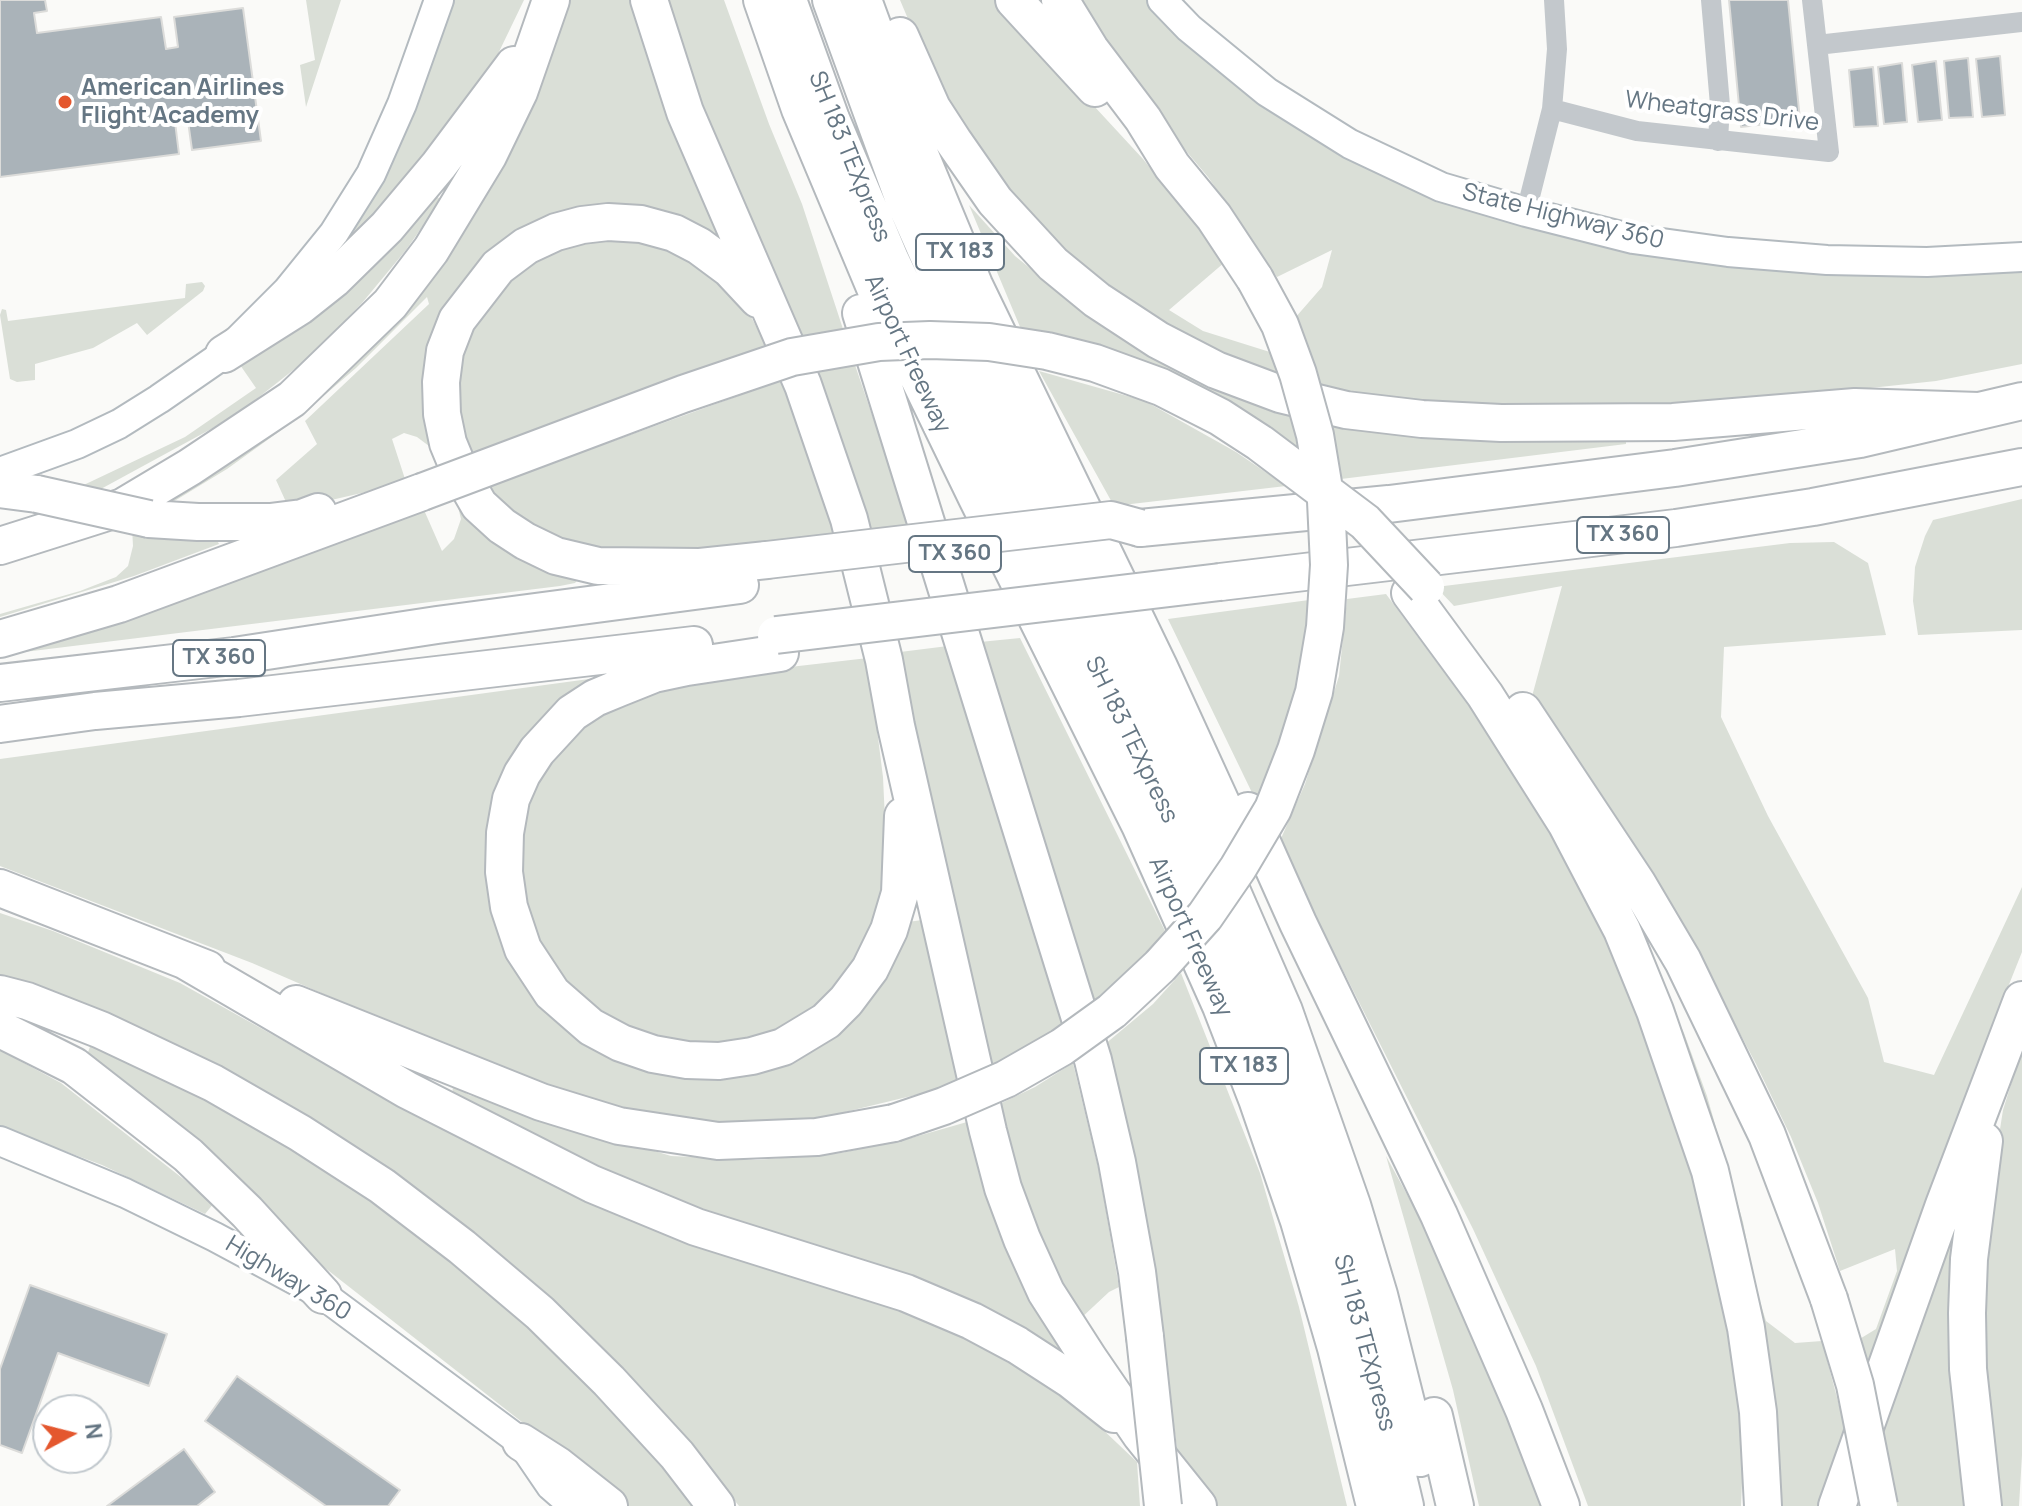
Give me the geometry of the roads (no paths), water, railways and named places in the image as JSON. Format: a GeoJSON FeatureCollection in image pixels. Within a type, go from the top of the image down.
{"type":"FeatureCollection","features":[{"type":"Feature","properties":{"kind":"highway"},"geometry":{"type":"LineString","coordinates":[[649,0],[685,112],[780,329],[827,449],[849,519],[884,660],[896,726],[1003,1188],[1046,1292],[1141,1435],[1198,1506]]}},
{"type":"Feature","properties":{"kind":"highway","name":"Airport Freeway"},"geometry":{"type":"LineString","coordinates":[[762,0],[800,109],[876,290],[970,486],[1135,814],[1221,1006],[1299,1221],[1336,1348],[1375,1506]]}},
{"type":"Feature","properties":{"kind":"highway","name":"SH 183 TEXpress"},"geometry":{"type":"LineString","coordinates":[[788,0],[831,119],[890,259],[948,381],[1153,782],[1251,1003],[1324,1202],[1374,1376],[1405,1506]]}},
{"type":"Feature","properties":{"kind":"highway","name":"SH 183 TEXpress"},"geometry":{"type":"LineString","coordinates":[[831,0],[904,200],[962,331],[1182,777],[1284,1011],[1320,1107],[1379,1295],[1430,1506]]}},
{"type":"Feature","properties":{"kind":"highway","name":"TX 183"},"geometry":{"type":"LineString","coordinates":[[863,0],[918,150],[974,285],[1159,667],[1267,907],[1366,1171],[1398,1278],[1455,1506]]}},
{"type":"Feature","properties":{"kind":"highway"},"geometry":{"type":"LineString","coordinates":[[885,0],[932,108],[995,201],[1018,227],[1053,264],[1097,300],[1158,340],[1216,370],[1280,394],[1346,410],[1422,419],[1587,424],[1673,422],[1855,407],[1979,411]]}},
{"type":"Feature","properties":{"kind":"highway"},"geometry":{"type":"LineString","coordinates":[[1014,0],[1138,136],[1172,166]]}},
{"type":"Feature","properties":{"kind":"highway"},"geometry":{"type":"LineString","coordinates":[[0,888],[541,1102],[619,1126],[718,1141],[817,1137],[894,1123],[944,1106],[1006,1079],[1062,1047],[1112,1011],[1160,966],[1205,916],[1273,809],[1314,692],[1325,627],[1329,565],[1326,501],[1315,435],[1280,325],[1255,279],[1214,217],[1172,166],[1143,119],[1090,49],[1060,0]]}},
{"type":"Feature","properties":{"kind":"highway"},"geometry":{"type":"LineString","coordinates":[[224,354],[300,306],[334,279],[387,227],[439,165],[547,13]]}},
{"type":"Feature","properties":{"kind":"highway"},"geometry":{"type":"LineString","coordinates":[[0,546],[123,507],[190,467],[292,399],[390,304],[431,250],[488,156],[519,92],[547,13]]}},
{"type":"Feature","properties":{"kind":"highway"},"geometry":{"type":"LineString","coordinates":[[800,109],[1093,1060],[1132,1240],[1163,1506]]}},
{"type":"Feature","properties":{"kind":"highway"},"geometry":{"type":"LineString","coordinates":[[768,570],[598,566],[556,556],[525,541],[479,505],[460,472],[448,443],[442,414],[441,382],[445,351],[457,320],[498,267],[526,246],[556,232],[582,225],[608,222],[641,224],[674,233],[699,246],[730,269],[757,297],[780,329]]}},
{"type":"Feature","properties":{"kind":"highway"},"geometry":{"type":"LineString","coordinates":[[0,639],[119,604],[683,394],[792,357],[850,345],[930,340],[989,342],[1047,351],[1095,363],[1161,387],[1233,426],[1365,522],[1426,587],[1496,692],[1590,809],[1683,961],[1767,1135],[1829,1299],[1855,1385],[1879,1506]]}},
{"type":"Feature","properties":{"kind":"highway","name":"TX 360"},"geometry":{"type":"LineString","coordinates":[[0,683],[234,656],[768,570],[1196,522],[1389,504],[1675,468],[1860,439],[2022,401]]}},
{"type":"Feature","properties":{"kind":"highway","name":"TX 360"},"geometry":{"type":"LineString","coordinates":[[0,724],[95,711],[778,644],[922,618],[1676,528],[1813,507],[2022,467]]}},
{"type":"Feature","properties":{"kind":"highway"},"geometry":{"type":"LineString","coordinates":[[0,489],[37,494],[149,519],[198,522],[270,522],[302,518],[333,507],[375,510]]}},
{"type":"Feature","properties":{"kind":"highway"},"geometry":{"type":"LineString","coordinates":[[778,644],[654,674],[595,698],[572,713],[553,731],[522,774],[511,799],[505,833],[504,872],[511,917],[536,973],[561,1002],[591,1027],[621,1043],[653,1054],[719,1061],[783,1047],[826,1021],[870,969],[889,930],[900,893],[904,843],[896,726]]}},
{"type":"Feature","properties":{"kind":"highway"},"geometry":{"type":"LineString","coordinates":[[1159,667],[1241,797],[1298,923],[1439,1215],[1524,1410],[1561,1506]]}},
{"type":"Feature","properties":{"kind":"highway"},"geometry":{"type":"LineString","coordinates":[[1496,692],[1622,930],[1685,1092],[1710,1171],[1746,1328],[1758,1412],[1763,1506]]}},
{"type":"Feature","properties":{"kind":"highway"},"geometry":{"type":"LineString","coordinates":[[186,961],[407,1090],[592,1184],[696,1227],[906,1293],[972,1321],[1017,1345],[1071,1380],[1141,1435]]}},
{"type":"Feature","properties":{"kind":"highway"},"geometry":{"type":"LineString","coordinates":[[0,994],[27,1001],[101,1030],[213,1083],[300,1133],[382,1186],[462,1247],[540,1313],[609,1381],[677,1455],[716,1506]]}},
{"type":"Feature","properties":{"kind":"highway"},"geometry":{"type":"LineString","coordinates":[[1837,1506],[1939,1218],[2022,1000]]}},
{"type":"Feature","properties":{"kind":"highway"},"geometry":{"type":"LineString","coordinates":[[0,1029],[74,1066],[188,1155],[247,1212],[323,1295]]}},
{"type":"Feature","properties":{"kind":"highway"},"geometry":{"type":"LineString","coordinates":[[1983,1506],[1968,1369],[1967,1313],[1973,1216],[1993,1081]]}},
{"type":"Feature","properties":{"kind":"highway"},"geometry":{"type":"LineString","coordinates":[[521,1442],[557,1465],[609,1506]]}},
{"type":"Feature","properties":{"kind":"main road"},"geometry":{"type":"LineString","coordinates":[[0,472],[62,450],[119,424],[224,354],[287,291],[334,233],[371,174],[402,104],[439,0]]}},
{"type":"Feature","properties":{"kind":"main road","name":"State Highway 360"},"geometry":{"type":"LineString","coordinates":[[1162,0],[1189,28],[1267,92],[1350,144],[1441,187],[1633,239],[1728,252],[1827,260],[1913,262],[2022,257]]}},
{"type":"Feature","properties":{"kind":"main road","name":"Highway 360"},"geometry":{"type":"LineString","coordinates":[[0,1141],[125,1193],[323,1295],[521,1442],[551,1486],[574,1506]]}},
{"type":"Feature","properties":{"kind":"street"},"geometry":{"type":"LineString","coordinates":[[1526,212],[1552,109],[1557,49],[1554,0]]}},
{"type":"Feature","properties":{"kind":"street"},"geometry":{"type":"LineString","coordinates":[[1711,0],[1720,105],[1718,141]]}},
{"type":"Feature","properties":{"kind":"street","name":"Wheatgrass Drive"},"geometry":{"type":"LineString","coordinates":[[1552,109],[1637,131],[1829,152],[1812,0]]}},
{"type":"Feature","properties":{"kind":"street"},"geometry":{"type":"LineString","coordinates":[[1817,45],[2022,22]]}},
{"type":"Feature","properties":{"kind":"place","name":"American Airlines Flight Academy"},"geometry":{"type":"Point","coordinates":[65,102]}}]}
